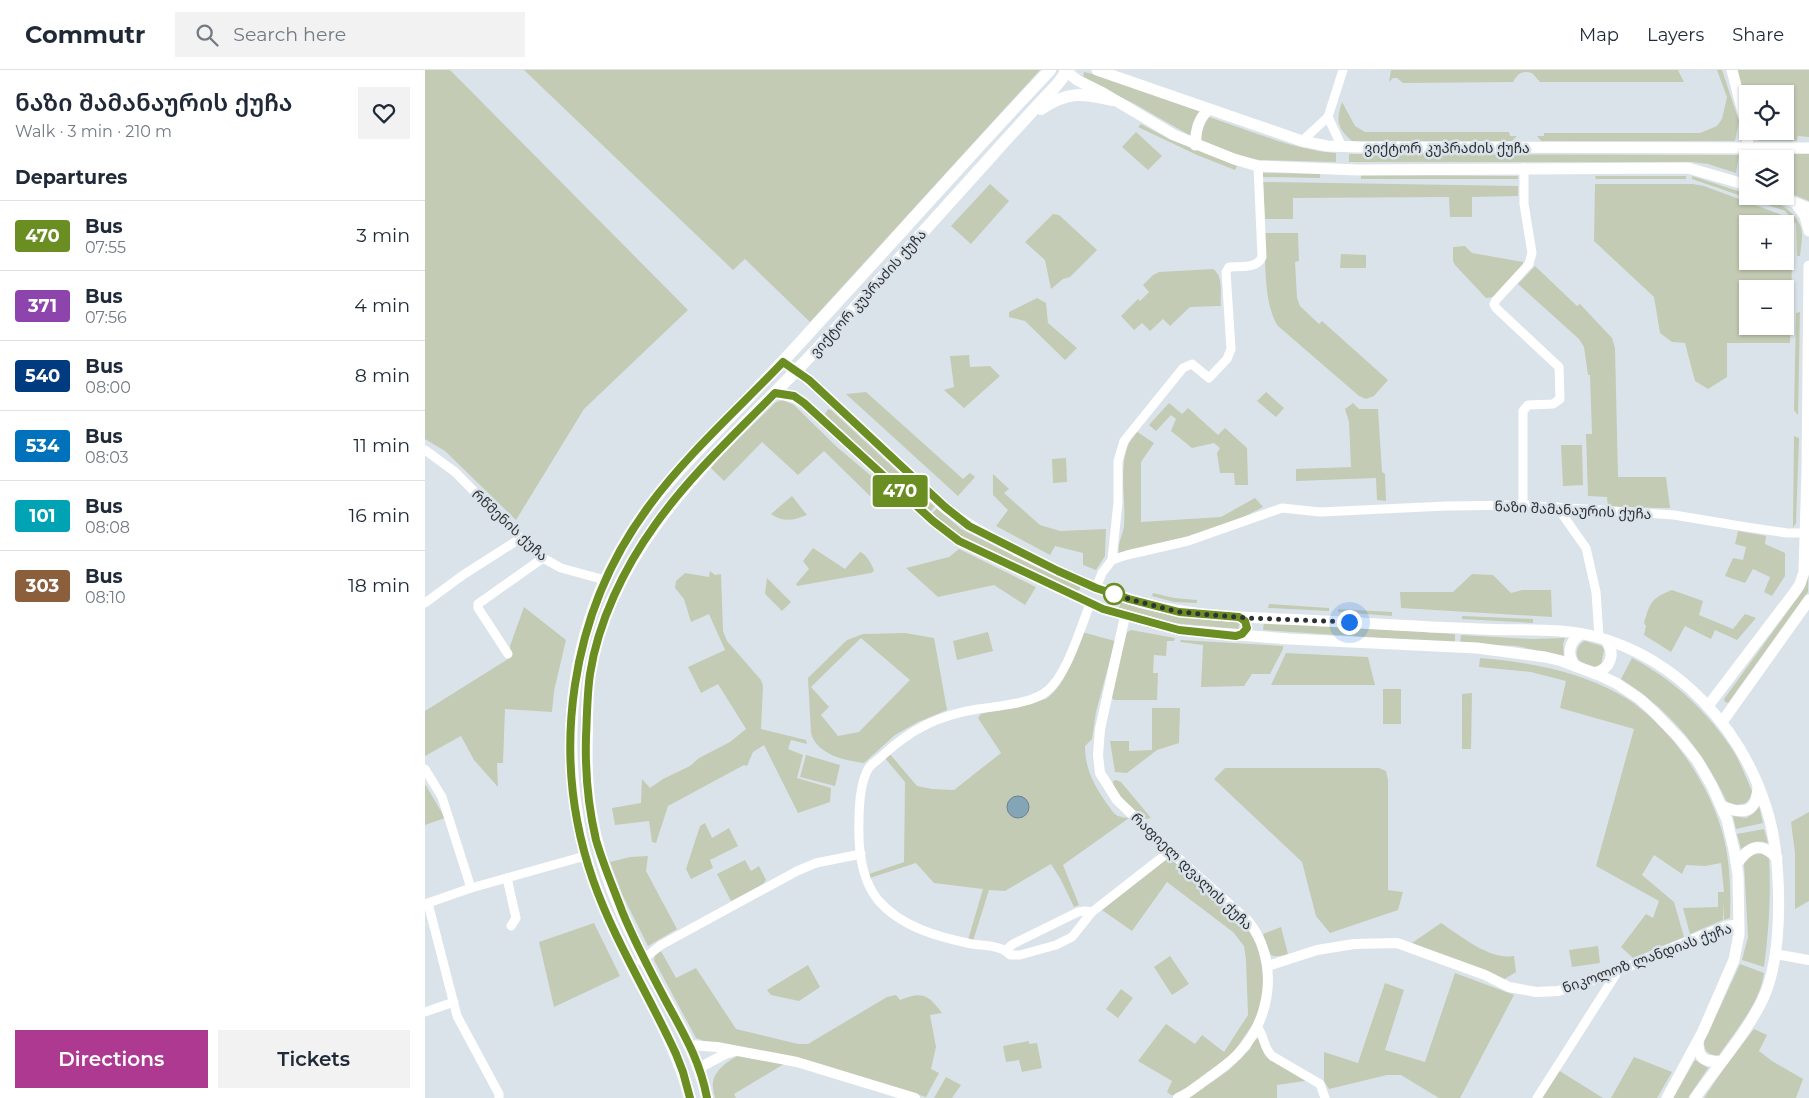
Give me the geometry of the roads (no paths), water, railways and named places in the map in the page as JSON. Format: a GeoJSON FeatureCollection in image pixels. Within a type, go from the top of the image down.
{"type":"FeatureCollection","features":[{"type":"Feature","properties":{"kind":"main road","name":"ვიქტორ კუპრაძის ქუჩა"},"geometry":{"type":"LineString","coordinates":[[690,1098],[683,1072],[662,1023],[632,967],[598,893],[585,856],[573,782],[570,736],[577,669],[584,638],[605,580],[633,529],[681,467],[783,362],[1050,70]]}},
{"type":"Feature","properties":{"kind":"main road","name":"ვიქტორ კუპრაძის ქუჩა"},"geometry":{"type":"LineString","coordinates":[[707,1098],[699,1068],[690,1045],[644,960],[613,887],[597,841],[590,810],[587,780],[587,700],[590,673],[597,642],[607,614],[636,554],[670,505],[711,459],[797,370],[1055,87],[1063,77],[1065,70],[1077,80],[1174,135],[1234,160],[1258,166],[1344,169],[1688,168],[1739,183]]}},
{"type":"Feature","properties":{"kind":"main road","name":"ვიქტორ კუპრაძის ქუჩა"},"geometry":{"type":"LineString","coordinates":[[1097,70],[1302,141],[1342,147],[1739,154]]}},
{"type":"Feature","properties":{"kind":"main road"},"geometry":{"type":"LineString","coordinates":[[1731,70],[1744,113],[1749,150]]}},
{"type":"Feature","properties":{"kind":"main road"},"geometry":{"type":"LineString","coordinates":[[1025,120],[1054,101],[1072,94],[1084,94],[1113,100]]}},
{"type":"Feature","properties":{"kind":"main road"},"geometry":{"type":"LineString","coordinates":[[1195,144],[1198,125],[1209,109]]}},
{"type":"Feature","properties":{"kind":"main road"},"geometry":{"type":"LineString","coordinates":[[1342,147],[1344,169]]}},
{"type":"Feature","properties":{"kind":"main road","name":"ვიქტორ კუპრაძის ქუჩა"},"geometry":{"type":"LineString","coordinates":[[1789,150],[1809,148]]}},
{"type":"Feature","properties":{"kind":"main road"},"geometry":{"type":"LineString","coordinates":[[1796,204],[1809,208]]}},
{"type":"Feature","properties":{"kind":"main road"},"geometry":{"type":"LineString","coordinates":[[1796,204],[1805,216],[1809,231]]}},
{"type":"Feature","properties":{"kind":"main road"},"geometry":{"type":"LineString","coordinates":[[1708,706],[1800,584],[1804,572],[1809,266]]}},
{"type":"Feature","properties":{"kind":"main road"},"geometry":{"type":"LineString","coordinates":[[783,362],[797,370],[945,507],[969,526],[1096,588],[1179,612],[1239,617],[1581,634],[1603,639],[1641,654],[1681,680],[1722,722],[1745,758],[1758,785],[1772,825],[1777,858],[1778,902],[1775,954],[1769,984],[1759,1006],[1695,1098]]}},
{"type":"Feature","properties":{"kind":"main road"},"geometry":{"type":"LineString","coordinates":[[775,393],[794,396],[804,403],[933,521],[959,541],[1090,604],[1125,616],[1179,630],[1236,636],[1477,648],[1545,657],[1594,673],[1630,692],[1670,727],[1697,760],[1722,806],[1737,863],[1739,924],[1734,960],[1698,1041],[1667,1098]]}},
{"type":"Feature","properties":{"kind":"main road"},"geometry":{"type":"LineString","coordinates":[[819,417],[819,412],[823,405],[833,402]]}},
{"type":"Feature","properties":{"kind":"main road"},"geometry":{"type":"LineString","coordinates":[[702,446],[711,459]]}},
{"type":"Feature","properties":{"kind":"main road"},"geometry":{"type":"LineString","coordinates":[[1074,597],[1081,596],[1084,593],[1084,583]]}},
{"type":"Feature","properties":{"kind":"main road"},"geometry":{"type":"LineString","coordinates":[[1090,604],[1096,588]]}},
{"type":"Feature","properties":{"kind":"main road"},"geometry":{"type":"LineString","coordinates":[[1722,722],[1809,600]]}},
{"type":"Feature","properties":{"kind":"main road"},"geometry":{"type":"LineString","coordinates":[[1236,636],[1242,634],[1247,628],[1245,621],[1239,617]]}},
{"type":"Feature","properties":{"kind":"main road"},"geometry":{"type":"LineString","coordinates":[[1263,637],[1259,632],[1259,625],[1264,618]]}},
{"type":"Feature","properties":{"kind":"main road"},"geometry":{"type":"LineString","coordinates":[[1575,666],[1570,656],[1570,650],[1574,640],[1581,634]]}},
{"type":"Feature","properties":{"kind":"main road"},"geometry":{"type":"LineString","coordinates":[[1594,673],[1606,667],[1610,662],[1611,650],[1603,639]]}},
{"type":"Feature","properties":{"kind":"main road"},"geometry":{"type":"LineString","coordinates":[[573,782],[587,780]]}},
{"type":"Feature","properties":{"kind":"main road"},"geometry":{"type":"LineString","coordinates":[[1722,806],[1737,811],[1747,810],[1755,802],[1758,785]]}},
{"type":"Feature","properties":{"kind":"main road"},"geometry":{"type":"LineString","coordinates":[[1737,863],[1745,853],[1758,847],[1769,850],[1777,858]]}},
{"type":"Feature","properties":{"kind":"main road"},"geometry":{"type":"LineString","coordinates":[[598,893],[613,887]]}},
{"type":"Feature","properties":{"kind":"main road"},"geometry":{"type":"LineString","coordinates":[[1698,1041],[1698,1050],[1702,1058],[1721,1062]]}},
{"type":"Feature","properties":{"kind":"main road"},"geometry":{"type":"LineString","coordinates":[[683,1072],[699,1068]]}},
{"type":"Feature","properties":{"kind":"street"},"geometry":{"type":"LineString","coordinates":[[1302,141],[1328,117],[1343,70]]}},
{"type":"Feature","properties":{"kind":"street"},"geometry":{"type":"LineString","coordinates":[[1328,117],[1342,147]]}},
{"type":"Feature","properties":{"kind":"street"},"geometry":{"type":"LineString","coordinates":[[1096,588],[1102,573],[1112,560],[1118,502],[1118,461],[1124,441],[1183,368],[1192,364],[1209,378],[1230,355],[1226,272],[1229,267],[1254,265],[1262,257],[1258,166]]}},
{"type":"Feature","properties":{"kind":"street"},"geometry":{"type":"LineString","coordinates":[[1523,505],[1523,411],[1528,405],[1553,404],[1559,402],[1560,399],[1559,367],[1494,304],[1531,260],[1532,253],[1524,204],[1524,168]]}},
{"type":"Feature","properties":{"kind":"street","name":"რწმენის ქუჩა"},"geometry":{"type":"LineString","coordinates":[[425,450],[455,472],[543,558],[561,568],[605,580]]}},
{"type":"Feature","properties":{"kind":"street","name":"ნაზი შამანაურის ქუჩა"},"geometry":{"type":"LineString","coordinates":[[1112,560],[1127,554],[1188,542],[1282,508],[1320,512],[1446,506],[1523,505],[1674,515],[1787,533],[1805,533]]}},
{"type":"Feature","properties":{"kind":"street"},"geometry":{"type":"LineString","coordinates":[[1557,507],[1586,548],[1596,592],[1603,639]]}},
{"type":"Feature","properties":{"kind":"street"},"geometry":{"type":"LineString","coordinates":[[425,603],[463,575],[521,538]]}},
{"type":"Feature","properties":{"kind":"street"},"geometry":{"type":"LineString","coordinates":[[508,654],[478,608],[478,604],[543,558]]}},
{"type":"Feature","properties":{"kind":"street"},"geometry":{"type":"LineString","coordinates":[[1090,604],[1060,677],[1046,692],[1019,703],[963,712],[920,727],[899,739],[869,768],[859,804],[858,830],[865,878],[878,899],[900,920],[931,933],[1006,950],[1010,955],[1020,955],[1072,937],[1092,912],[1170,851]]}},
{"type":"Feature","properties":{"kind":"street","name":"რაფიელ დვალის ქუჩა"},"geometry":{"type":"LineString","coordinates":[[1125,616],[1100,729],[1098,755],[1100,773],[1117,800],[1249,922],[1257,933],[1268,966],[1268,998],[1257,1027],[1239,1054],[1226,1066],[1178,1098]]}},
{"type":"Feature","properties":{"kind":"street"},"geometry":{"type":"LineString","coordinates":[[425,769],[442,797],[471,888]]}},
{"type":"Feature","properties":{"kind":"street"},"geometry":{"type":"LineString","coordinates":[[632,967],[644,960],[661,944],[797,871],[816,863],[861,854]]}},
{"type":"Feature","properties":{"kind":"street"},"geometry":{"type":"LineString","coordinates":[[499,1098],[499,1094],[457,1016],[427,903],[471,888],[585,856]]}},
{"type":"Feature","properties":{"kind":"street"},"geometry":{"type":"LineString","coordinates":[[507,878],[516,918],[511,926]]}},
{"type":"Feature","properties":{"kind":"street"},"geometry":{"type":"LineString","coordinates":[[1006,950],[1013,944],[1078,912],[1092,912]]}},
{"type":"Feature","properties":{"kind":"street","name":"ნიკოლოზ ლანდიას ქუჩა"},"geometry":{"type":"LineString","coordinates":[[1268,966],[1317,950],[1354,944],[1397,943],[1472,970],[1509,987],[1535,992],[1558,991],[1618,970],[1698,936],[1739,924]]}},
{"type":"Feature","properties":{"kind":"street"},"geometry":{"type":"LineString","coordinates":[[1775,954],[1809,960]]}},
{"type":"Feature","properties":{"kind":"street"},"geometry":{"type":"LineString","coordinates":[[1537,1098],[1618,970]]}},
{"type":"Feature","properties":{"kind":"street"},"geometry":{"type":"LineString","coordinates":[[425,1012],[454,1002]]}},
{"type":"Feature","properties":{"kind":"street"},"geometry":{"type":"LineString","coordinates":[[1257,1027],[1260,1030],[1267,1051],[1272,1056],[1319,1084],[1325,1098]]}},
{"type":"Feature","properties":{"kind":"street"},"geometry":{"type":"LineString","coordinates":[[690,1045],[797,1062],[915,1098]]}},
{"type":"Feature","properties":{"kind":"street"},"geometry":{"type":"LineString","coordinates":[[699,1068],[725,1054],[736,1051]]}},
{"type":"Feature","properties":{"kind":"water"},"geometry":{"type":"Polygon","coordinates":[[[1018,796],[1026,799],[1029,807],[1026,815],[1018,818],[1010,815],[1007,807],[1010,799],[1018,796]]]}}]}
